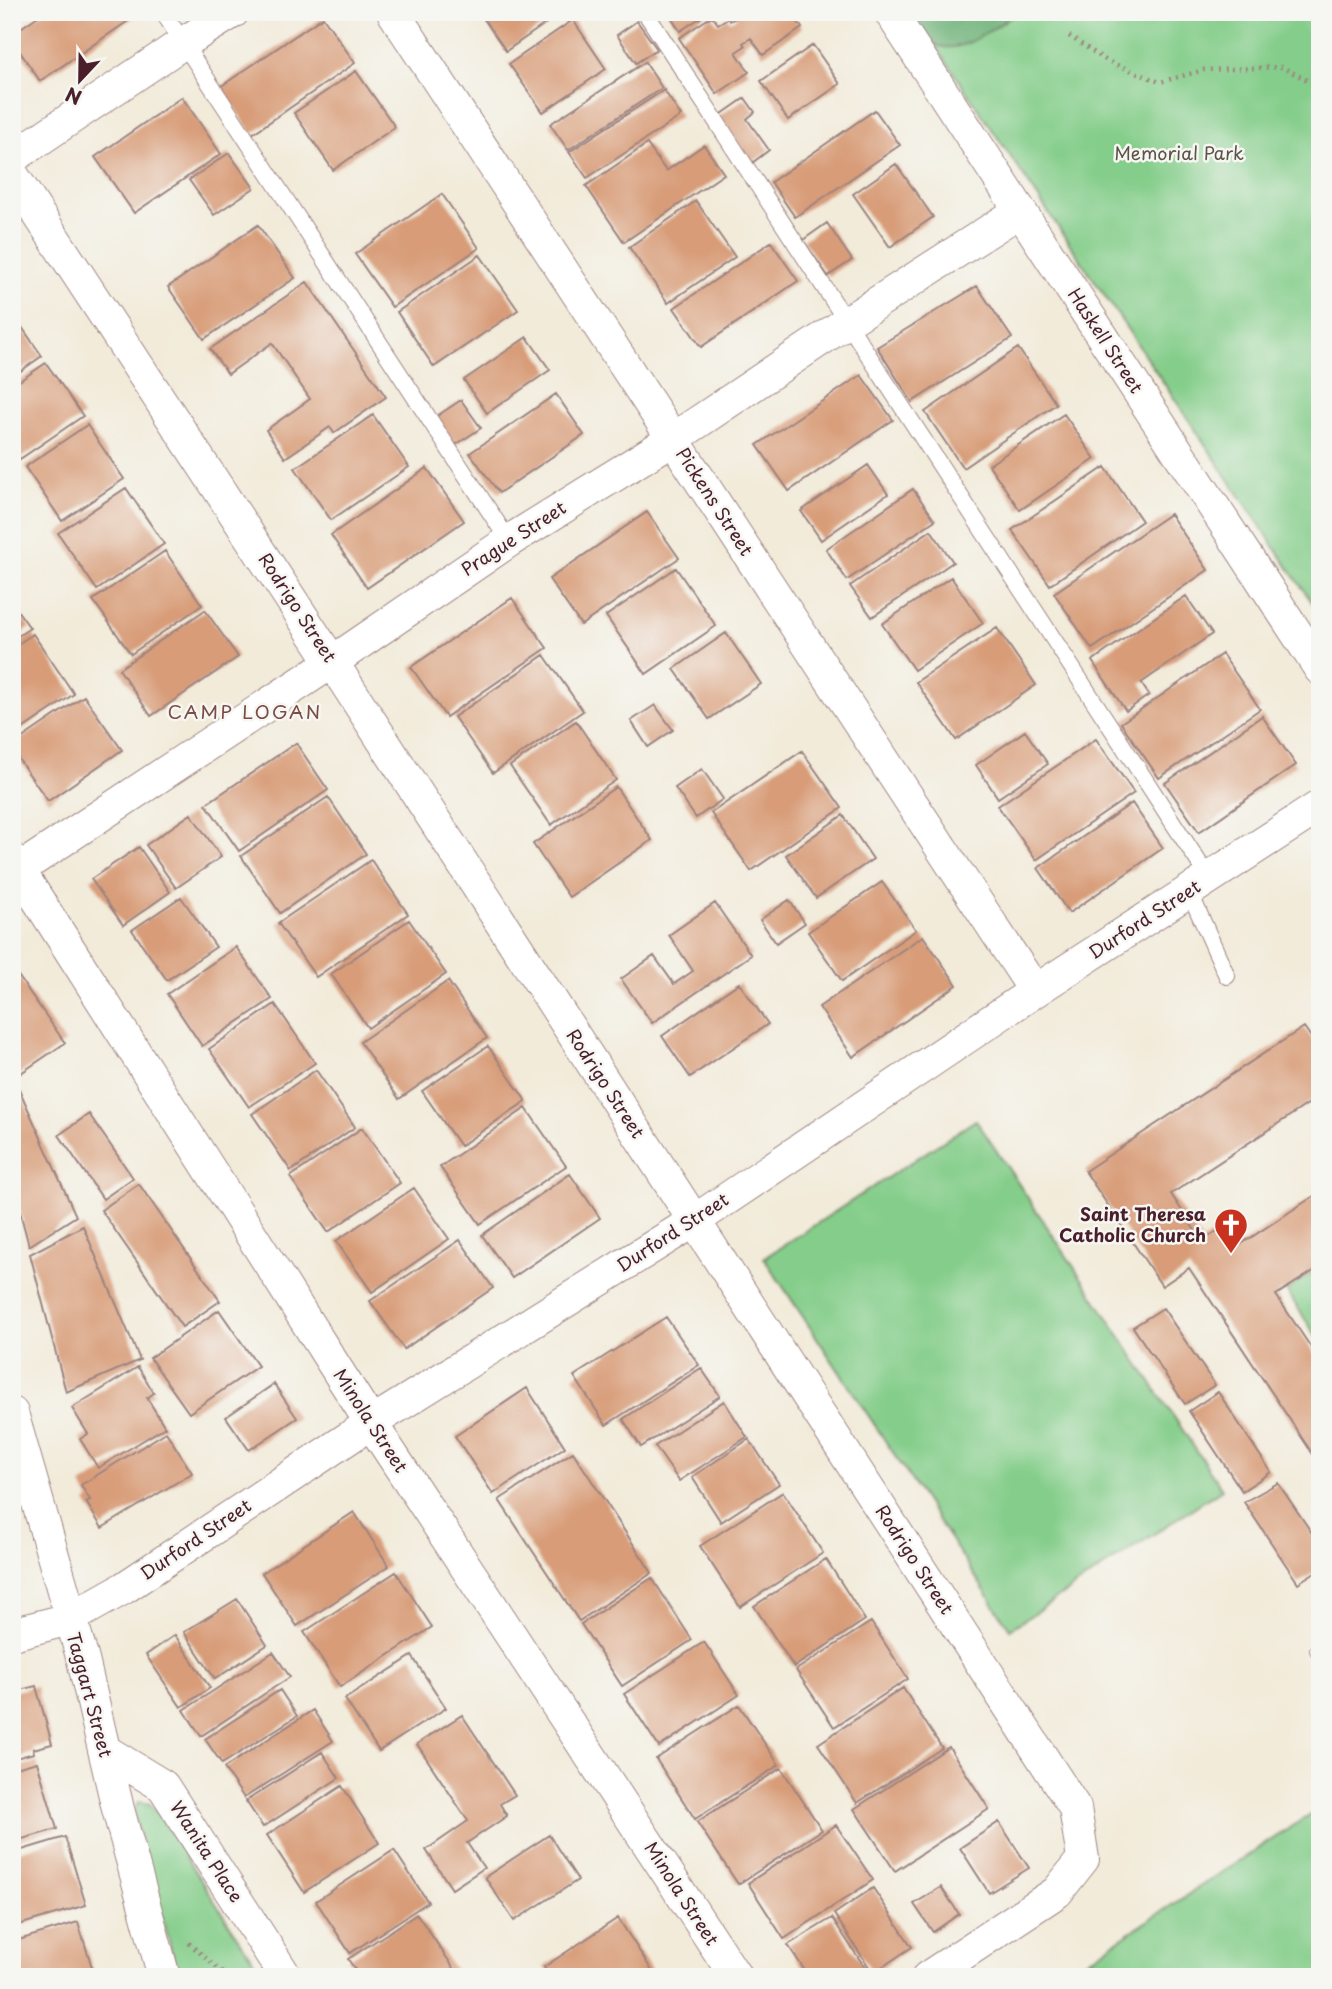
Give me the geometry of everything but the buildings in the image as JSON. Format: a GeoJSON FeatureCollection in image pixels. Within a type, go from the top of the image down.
{"type":"FeatureCollection","features":[{"type":"Feature","properties":{"kind":"street"},"geometry":{"type":"LineString","coordinates":[[12,158],[233,12]]}},
{"type":"Feature","properties":{"kind":"street","name":"Pickens Street"},"geometry":{"type":"LineString","coordinates":[[393,12],[1035,991]]}},
{"type":"Feature","properties":{"kind":"street","name":"Haskell Street"},"geometry":{"type":"LineString","coordinates":[[890,12],[1320,669]]}},
{"type":"Feature","properties":{"kind":"street","name":"Rodrigo Street"},"geometry":{"type":"LineString","coordinates":[[12,174],[332,662],[1075,1808],[1083,1859],[1057,1892],[938,1970]]}},
{"type":"Feature","properties":{"kind":"street","name":"Prague Street"},"geometry":{"type":"LineString","coordinates":[[15,868],[332,662],[509,541],[673,439],[847,322],[1020,211]]}},
{"type":"Feature","properties":{"kind":"street","name":"Durford Street"},"geometry":{"type":"LineString","coordinates":[[12,1634],[69,1619],[124,1588],[371,1423],[694,1221],[1035,991],[1320,806]]}},
{"type":"Feature","properties":{"kind":"street","name":"Minola Street"},"geometry":{"type":"LineString","coordinates":[[15,868],[371,1423],[736,1977]]}},
{"type":"Feature","properties":{"kind":"street","name":"Taggart Street"},"geometry":{"type":"LineString","coordinates":[[12,1413],[69,1619],[83,1660],[118,1809],[164,1977]]}},
{"type":"Feature","properties":{"kind":"street","name":"Wanita Place"},"geometry":{"type":"LineString","coordinates":[[104,1750],[163,1786],[286,1977]]}},
{"type":"Feature","properties":{"kind":"lane"},"geometry":{"type":"LineString","coordinates":[[163,12],[509,541]]}},
{"type":"Feature","properties":{"kind":"lane"},"geometry":{"type":"LineString","coordinates":[[645,12],[847,322],[1199,885],[1227,976]]}},
{"type":"Feature","properties":{"kind":"path"},"geometry":{"type":"LineString","coordinates":[[1069,36],[1107,61],[1160,82],[1205,70],[1282,67],[1320,87]]}},
{"type":"Feature","properties":{"kind":"green space","name":"Memorial Park"},"geometry":{"type":"Polygon","coordinates":[[[914,12],[1320,12],[1320,614],[933,42],[914,12]]]}},
{"type":"Feature","properties":{"kind":"green space"},"geometry":{"type":"Polygon","coordinates":[[[914,12],[1017,12],[976,39],[952,47],[941,46],[932,41],[914,12]]]}},
{"type":"Feature","properties":{"kind":"green space"},"geometry":{"type":"Polygon","coordinates":[[[976,1120],[1222,1489],[1010,1629],[764,1258],[976,1120]]]}},
{"type":"Feature","properties":{"kind":"green space"},"geometry":{"type":"Polygon","coordinates":[[[1320,1268],[1320,1342],[1286,1290],[1320,1268]]]}},
{"type":"Feature","properties":{"kind":"green space"},"geometry":{"type":"Polygon","coordinates":[[[139,1802],[150,1804],[157,1813],[264,1977],[179,1977],[133,1812],[139,1802]]]}},
{"type":"Feature","properties":{"kind":"green space"},"geometry":{"type":"Polygon","coordinates":[[[1320,1808],[1320,1977],[1062,1977],[1320,1808]]]}},
{"type":"Feature","properties":{"kind":"place","name":"Saint Theresa Catholic Church"},"geometry":{"type":"Point","coordinates":[1231,1255]}},
{"type":"Feature","properties":{"kind":"district","name":"CAMP LOGAN"},"geometry":{"type":"Point","coordinates":[245,712]}}]}
